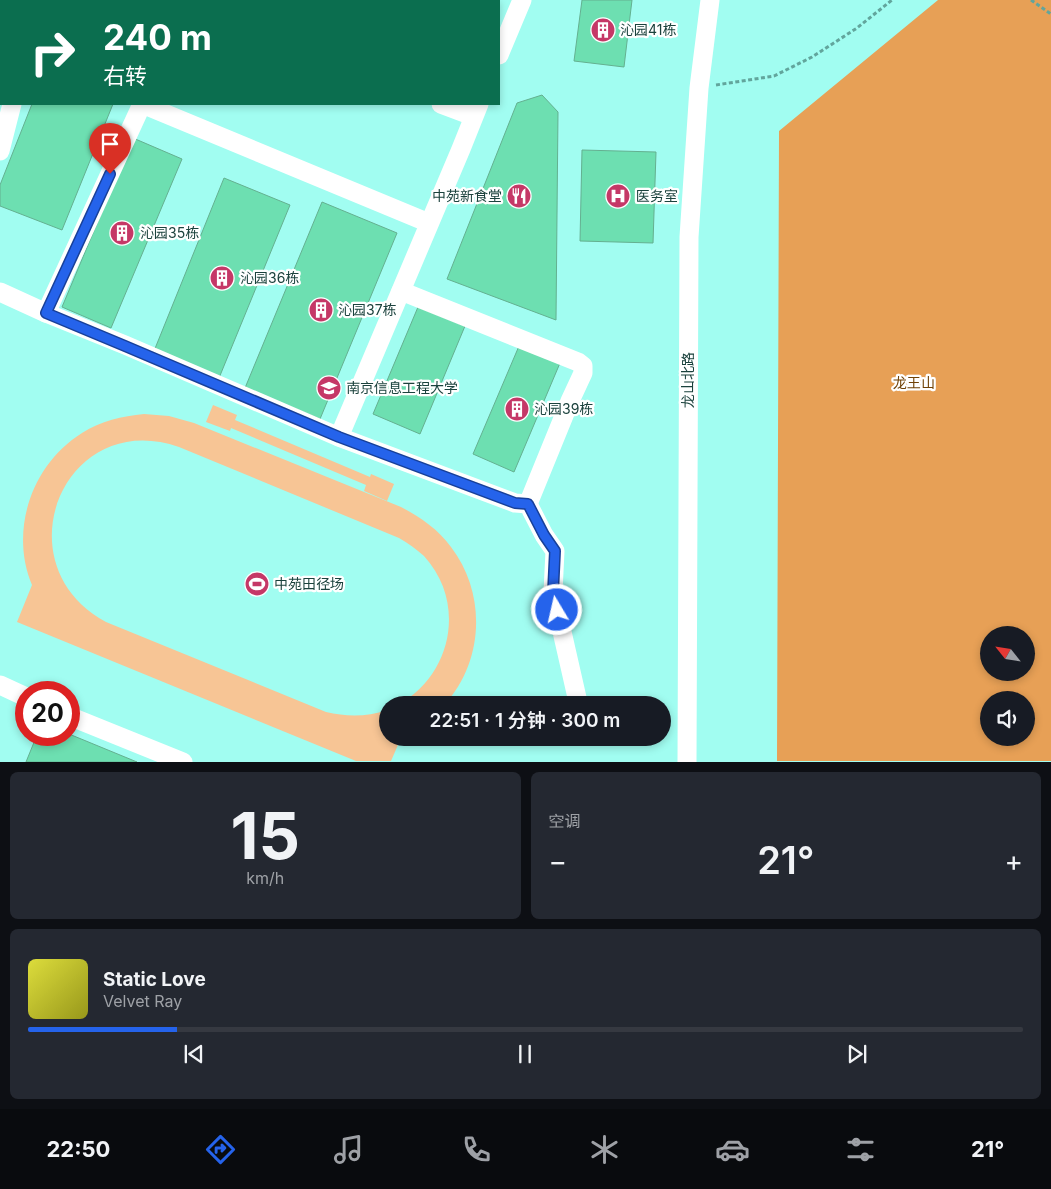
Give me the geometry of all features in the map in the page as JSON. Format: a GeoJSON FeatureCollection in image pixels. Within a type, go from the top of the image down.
{"type":"FeatureCollection","features":[{"type":"Feature","properties":{"kind":"street"},"geometry":{"type":"LineString","coordinates":[[500,53],[522,0]]}},
{"type":"Feature","properties":{"kind":"street","name":"龙山北路"},"geometry":{"type":"LineString","coordinates":[[687,762],[689,237],[700,88],[710,0]]}},
{"type":"Feature","properties":{"kind":"street"},"geometry":{"type":"LineString","coordinates":[[0,152],[12,105]]}},
{"type":"Feature","properties":{"kind":"street"},"geometry":{"type":"LineString","coordinates":[[46,313],[142,105]]}},
{"type":"Feature","properties":{"kind":"street"},"geometry":{"type":"LineString","coordinates":[[144,105],[429,223]]}},
{"type":"Feature","properties":{"kind":"street"},"geometry":{"type":"LineString","coordinates":[[339,437],[476,110],[447,105]]}},
{"type":"Feature","properties":{"kind":"street"},"geometry":{"type":"LineString","coordinates":[[401,290],[578,362],[583,366],[583,373],[528,504]]}},
{"type":"Feature","properties":{"kind":"street"},"geometry":{"type":"LineString","coordinates":[[0,292],[339,437],[515,503],[528,504]]}},
{"type":"Feature","properties":{"kind":"street"},"geometry":{"type":"LineString","coordinates":[[528,504],[544,535],[555,551],[553,592],[577,696]]}},
{"type":"Feature","properties":{"kind":"street"},"geometry":{"type":"LineString","coordinates":[[0,685],[15,692]]}},
{"type":"Feature","properties":{"kind":"street"},"geometry":{"type":"LineString","coordinates":[[80,720],[183,762]]}},
{"type":"Feature","properties":{"kind":"path"},"geometry":{"type":"LineString","coordinates":[[700,88],[774,76],[812,57],[857,28],[892,0]]}},
{"type":"Feature","properties":{"kind":"path"},"geometry":{"type":"LineString","coordinates":[[1030,0],[1051,14]]}},
{"type":"Feature","properties":{"kind":"shaded area"},"geometry":{"type":"Polygon","coordinates":[[[213,405],[237,415],[235,420],[370,477],[371,474],[394,484],[387,501],[364,491],[366,485],[231,428],[230,431],[206,422],[213,405]]]}},
{"type":"Feature","properties":{"kind":"shaded area"},"geometry":{"type":"Polygon","coordinates":[[[144,414],[169,416],[194,423],[401,507],[428,524],[451,547],[463,566],[471,585],[475,606],[476,628],[473,649],[467,669],[451,696],[410,696],[431,676],[441,657],[447,637],[449,616],[446,595],[437,575],[424,556],[399,538],[179,447],[138,441],[104,449],[77,470],[59,498],[52,531],[56,565],[74,596],[106,622],[326,712],[357,716],[379,712],[379,746],[398,746],[391,761],[356,761],[17,622],[32,585],[25,564],[23,542],[30,500],[38,480],[50,462],[65,446],[82,433],[97,425],[128,416],[144,414]]]}},
{"type":"Feature","properties":{"kind":"green space","name":"龙王山"},"geometry":{"type":"Polygon","coordinates":[[[938,0],[1051,0],[1051,761],[777,761],[779,131],[938,0]]]}},
{"type":"Feature","properties":{"kind":"building","name":"沁园41栋"},"geometry":{"type":"Polygon","coordinates":[[[582,0],[632,0],[624,67],[574,61],[582,0]]]}},
{"type":"Feature","properties":{"kind":"building","name":"中苑新食堂"},"geometry":{"type":"Polygon","coordinates":[[[542,95],[558,112],[556,320],[447,279],[517,103],[542,95]]]}},
{"type":"Feature","properties":{"kind":"building"},"geometry":{"type":"Polygon","coordinates":[[[32,105],[113,105],[62,230],[0,206],[0,185],[32,105]]]}},
{"type":"Feature","properties":{"kind":"building","name":"沁园35栋"},"geometry":{"type":"Polygon","coordinates":[[[133,138],[182,159],[111,328],[62,307],[133,138]]]}},
{"type":"Feature","properties":{"kind":"building","name":"医务室"},"geometry":{"type":"Polygon","coordinates":[[[582,150],[656,152],[653,243],[580,241],[582,150]]]}},
{"type":"Feature","properties":{"kind":"building","name":"沁园36栋"},"geometry":{"type":"Polygon","coordinates":[[[224,178],[290,205],[219,378],[154,351],[224,178]]]}},
{"type":"Feature","properties":{"kind":"building","name":"沁园37栋"},"geometry":{"type":"Polygon","coordinates":[[[322,202],[397,233],[320,419],[245,388],[322,202]]]}},
{"type":"Feature","properties":{"kind":"building"},"geometry":{"type":"Polygon","coordinates":[[[418,307],[465,326],[420,434],[373,414],[418,307]]]}},
{"type":"Feature","properties":{"kind":"building","name":"沁园39栋"},"geometry":{"type":"Polygon","coordinates":[[[519,346],[560,363],[514,472],[473,454],[519,346]]]}},
{"type":"Feature","properties":{"kind":"building"},"geometry":{"type":"Polygon","coordinates":[[[80,739],[137,762],[26,762],[33,746],[80,746],[80,739]]]}},
{"type":"Feature","properties":{"kind":"place","name":"沁园41栋"},"geometry":{"type":"Point","coordinates":[603,30]}},
{"type":"Feature","properties":{"kind":"place","name":"中苑新食堂"},"geometry":{"type":"Point","coordinates":[519,196]}},
{"type":"Feature","properties":{"kind":"place","name":"医务室"},"geometry":{"type":"Point","coordinates":[618,196]}},
{"type":"Feature","properties":{"kind":"place","name":"沁园35栋"},"geometry":{"type":"Point","coordinates":[122,233]}},
{"type":"Feature","properties":{"kind":"place","name":"沁园36栋"},"geometry":{"type":"Point","coordinates":[222,278]}},
{"type":"Feature","properties":{"kind":"place","name":"沁园37栋"},"geometry":{"type":"Point","coordinates":[321,310]}},
{"type":"Feature","properties":{"kind":"place","name":"南京信息工程大学"},"geometry":{"type":"Point","coordinates":[329,388]}},
{"type":"Feature","properties":{"kind":"place","name":"沁园39栋"},"geometry":{"type":"Point","coordinates":[517,409]}},
{"type":"Feature","properties":{"kind":"place","name":"中苑田径场"},"geometry":{"type":"Point","coordinates":[257,584]}},
{"type":"Feature","properties":{"kind":"route"},"geometry":{"type":"LineString","coordinates":[[110,174],[46,313],[339,437],[478,490],[515,503],[528,504],[544,535],[555,551],[553,592],[557,610]]}}]}
